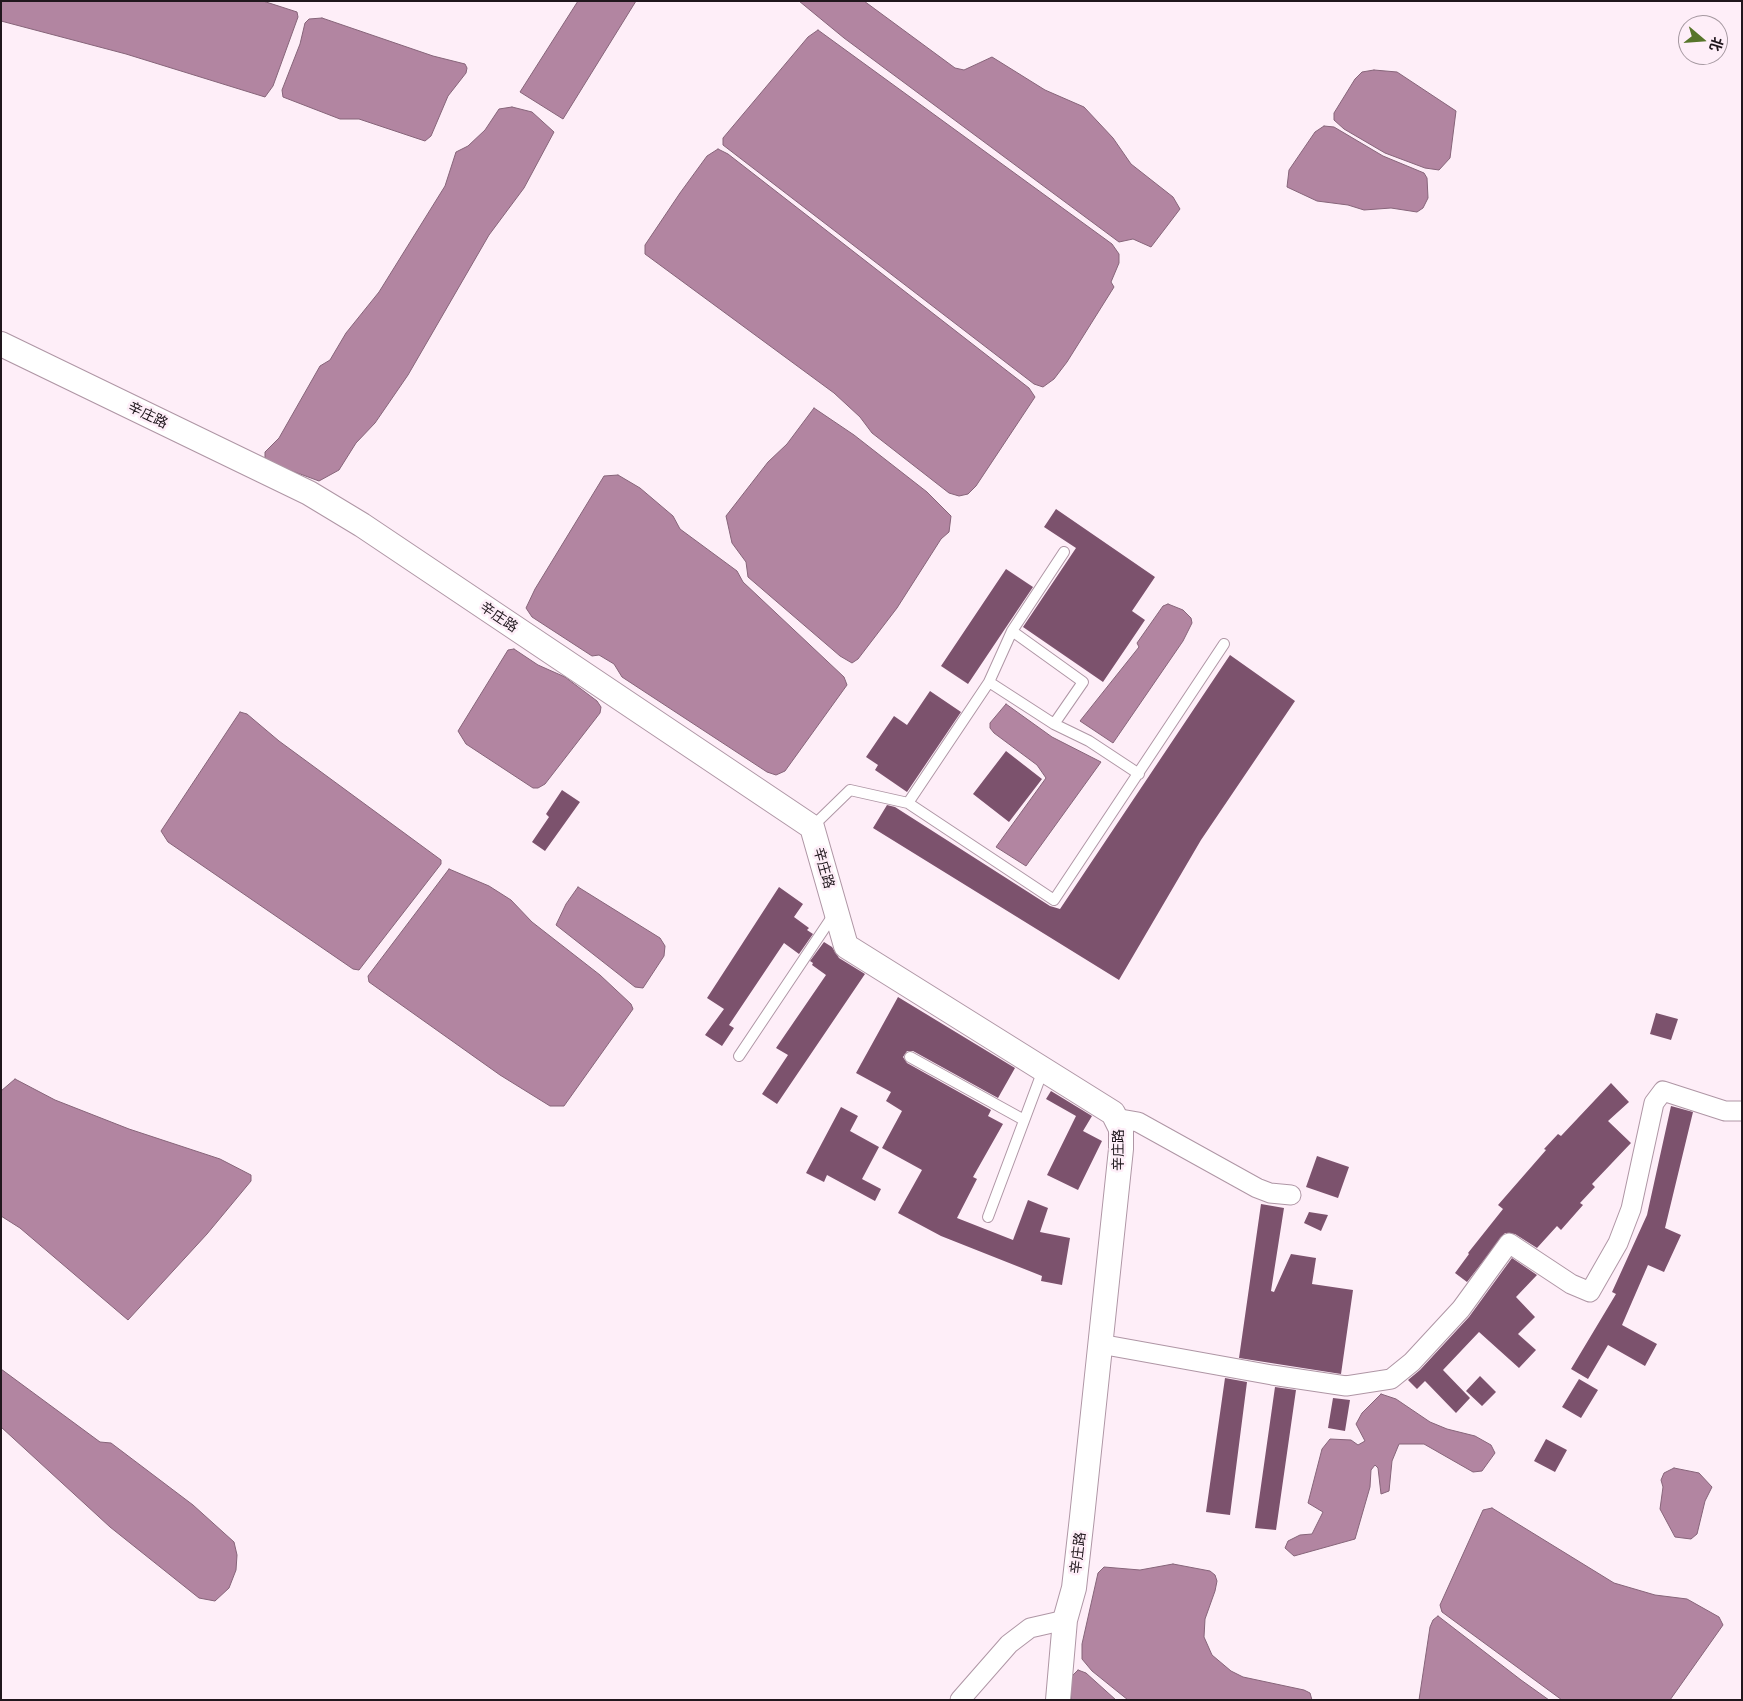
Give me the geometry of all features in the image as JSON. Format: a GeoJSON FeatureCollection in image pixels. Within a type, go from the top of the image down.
{"type":"FeatureCollection","features":[{"type":"Feature","properties":{"kind":"street","name":"辛庄路"},"geometry":{"type":"LineString","coordinates":[[1,344],[309,493],[370,531],[812,827],[846,946],[1113,1113],[1120,1129],[1121,1149],[1074,1588],[1065,1620],[1058,1700]]}},
{"type":"Feature","properties":{"kind":"street"},"geometry":{"type":"LineString","coordinates":[[1100,1344],[1272,1375],[1346,1386],[1391,1378],[1412,1362],[1461,1309],[1509,1243],[1571,1284],[1590,1292],[1618,1243],[1631,1209],[1654,1102],[1663,1091],[1725,1111],[1742,1111]]}},
{"type":"Feature","properties":{"kind":"street"},"geometry":{"type":"LineString","coordinates":[[1115,1118],[1138,1122],[1257,1188],[1270,1193],[1292,1195]]}},
{"type":"Feature","properties":{"kind":"street"},"geometry":{"type":"LineString","coordinates":[[960,1700],[1009,1644],[1030,1628],[1065,1620]]}},
{"type":"Feature","properties":{"kind":"lane"},"geometry":{"type":"LineString","coordinates":[[908,804],[990,682],[1012,631],[1064,552]]}},
{"type":"Feature","properties":{"kind":"lane"},"geometry":{"type":"LineString","coordinates":[[1012,631],[1084,682],[1054,724]]}},
{"type":"Feature","properties":{"kind":"lane"},"geometry":{"type":"LineString","coordinates":[[812,827],[850,790],[908,804],[1054,900],[1224,644]]}},
{"type":"Feature","properties":{"kind":"lane"},"geometry":{"type":"LineString","coordinates":[[990,682],[1054,724],[1089,742],[1139,774]]}},
{"type":"Feature","properties":{"kind":"lane"},"geometry":{"type":"LineString","coordinates":[[740,1056],[836,912]]}},
{"type":"Feature","properties":{"kind":"lane"},"geometry":{"type":"LineString","coordinates":[[910,1057],[1024,1120]]}},
{"type":"Feature","properties":{"kind":"lane"},"geometry":{"type":"LineString","coordinates":[[988,1216],[1044,1070]]}},
{"type":"Feature","properties":{"kind":"shaded area"},"geometry":{"type":"Polygon","coordinates":[[[1,1],[263,1],[297,12],[298,17],[273,86],[265,97],[126,54],[1,21],[1,1]]]}},
{"type":"Feature","properties":{"kind":"shaded area"},"geometry":{"type":"Polygon","coordinates":[[[578,1],[636,1],[563,119],[520,92],[578,1]]]}},
{"type":"Feature","properties":{"kind":"shaded area"},"geometry":{"type":"Polygon","coordinates":[[[799,1],[864,1],[955,68],[964,70],[992,57],[1045,90],[1084,107],[1113,138],[1131,164],[1173,197],[1180,209],[1151,247],[1133,239],[1119,242],[844,38],[799,1]]]}},
{"type":"Feature","properties":{"kind":"shaded area"},"geometry":{"type":"Polygon","coordinates":[[[322,18],[433,56],[465,64],[467,68],[466,73],[448,96],[431,136],[425,141],[359,119],[340,119],[283,97],[282,90],[300,44],[305,23],[309,19],[322,18]]]}},
{"type":"Feature","properties":{"kind":"shaded area"},"geometry":{"type":"Polygon","coordinates":[[[818,30],[1112,244],[1119,254],[1119,263],[1111,282],[1114,287],[1067,362],[1054,379],[1043,387],[1034,384],[723,145],[723,138],[808,37],[818,30]]]}},
{"type":"Feature","properties":{"kind":"shaded area"},"geometry":{"type":"Polygon","coordinates":[[[1374,70],[1397,72],[1456,111],[1450,158],[1439,170],[1425,168],[1385,153],[1344,129],[1334,120],[1334,113],[1355,79],[1362,72],[1374,70]]]}},
{"type":"Feature","properties":{"kind":"shaded area"},"geometry":{"type":"Polygon","coordinates":[[[512,107],[532,112],[554,132],[524,188],[489,235],[408,375],[375,423],[356,443],[339,470],[319,481],[265,461],[265,452],[279,438],[320,366],[330,360],[346,333],[379,292],[445,186],[456,152],[468,146],[485,130],[499,109],[512,107]]]}},
{"type":"Feature","properties":{"kind":"shaded area"},"geometry":{"type":"Polygon","coordinates":[[[1324,126],[1334,127],[1383,156],[1424,173],[1427,178],[1428,198],[1423,208],[1417,212],[1391,208],[1364,210],[1348,205],[1317,201],[1287,187],[1289,170],[1315,132],[1324,126]]]}},
{"type":"Feature","properties":{"kind":"shaded area"},"geometry":{"type":"Polygon","coordinates":[[[718,149],[728,154],[1029,388],[1035,397],[976,486],[968,494],[959,496],[949,493],[872,433],[860,417],[834,393],[645,254],[645,245],[680,193],[707,156],[718,149]]]}},
{"type":"Feature","properties":{"kind":"shaded area"},"geometry":{"type":"Polygon","coordinates":[[[814,408],[854,435],[927,492],[951,516],[949,532],[941,539],[897,608],[858,659],[852,663],[840,656],[748,577],[746,562],[732,543],[726,516],[768,462],[787,444],[814,408]]]}},
{"type":"Feature","properties":{"kind":"shaded area"},"geometry":{"type":"Polygon","coordinates":[[[618,475],[640,488],[673,516],[680,529],[737,571],[743,582],[844,677],[847,685],[785,771],[776,775],[767,772],[622,677],[614,664],[599,655],[592,656],[532,617],[526,608],[535,589],[604,476],[618,475]]]}},
{"type":"Feature","properties":{"kind":"shaded area"},"geometry":{"type":"Polygon","coordinates":[[[1168,604],[1183,610],[1191,618],[1192,623],[1183,641],[1113,743],[1080,721],[1139,647],[1137,643],[1163,606],[1168,604]]]}},
{"type":"Feature","properties":{"kind":"shaded area"},"geometry":{"type":"Polygon","coordinates":[[[514,649],[538,665],[565,677],[597,701],[601,707],[600,713],[545,784],[538,788],[533,788],[466,744],[458,731],[508,650],[514,649]]]}},
{"type":"Feature","properties":{"kind":"shaded area"},"geometry":{"type":"Polygon","coordinates":[[[1006,704],[1052,737],[1101,762],[1026,866],[996,847],[1046,778],[1037,765],[990,728],[990,723],[1006,704]]]}},
{"type":"Feature","properties":{"kind":"shaded area"},"geometry":{"type":"Polygon","coordinates":[[[240,712],[247,714],[279,741],[441,860],[441,864],[359,970],[353,969],[168,842],[161,831],[240,712]]]}},
{"type":"Feature","properties":{"kind":"shaded area"},"geometry":{"type":"Polygon","coordinates":[[[449,869],[489,886],[511,900],[532,922],[600,975],[631,1004],[633,1009],[564,1106],[550,1106],[500,1075],[369,982],[368,976],[449,869]]]}},
{"type":"Feature","properties":{"kind":"shaded area"},"geometry":{"type":"Polygon","coordinates":[[[578,887],[660,938],[665,946],[664,956],[643,988],[635,987],[556,925],[566,904],[578,887]]]}},
{"type":"Feature","properties":{"kind":"shaded area"},"geometry":{"type":"Polygon","coordinates":[[[15,1079],[55,1100],[129,1129],[220,1159],[251,1175],[251,1181],[207,1234],[128,1320],[20,1228],[1,1216],[1,1091],[15,1079]]]}},
{"type":"Feature","properties":{"kind":"shaded area"},"geometry":{"type":"Polygon","coordinates":[[[1,1369],[100,1442],[111,1443],[193,1505],[234,1542],[237,1555],[236,1570],[229,1588],[215,1601],[199,1598],[110,1527],[1,1427],[1,1369]]]}},
{"type":"Feature","properties":{"kind":"shaded area"},"geometry":{"type":"Polygon","coordinates":[[[1381,1394],[1396,1399],[1430,1422],[1447,1429],[1475,1436],[1491,1445],[1495,1453],[1482,1471],[1473,1472],[1424,1444],[1399,1444],[1392,1461],[1389,1491],[1381,1494],[1378,1468],[1375,1465],[1371,1470],[1370,1487],[1355,1539],[1294,1556],[1285,1548],[1288,1541],[1300,1535],[1312,1534],[1323,1512],[1308,1503],[1322,1449],[1330,1439],[1351,1440],[1358,1445],[1365,1441],[1356,1424],[1362,1413],[1381,1394]]]}},
{"type":"Feature","properties":{"kind":"shaded area"},"geometry":{"type":"Polygon","coordinates":[[[1674,1468],[1699,1473],[1712,1487],[1705,1501],[1697,1534],[1691,1539],[1675,1537],[1660,1509],[1663,1487],[1661,1480],[1664,1473],[1674,1468]]]}},
{"type":"Feature","properties":{"kind":"shaded area"},"geometry":{"type":"Polygon","coordinates":[[[1492,1508],[1614,1583],[1655,1595],[1687,1599],[1719,1617],[1723,1625],[1670,1700],[1562,1700],[1442,1612],[1440,1605],[1483,1510],[1492,1508]]]}},
{"type":"Feature","properties":{"kind":"shaded area"},"geometry":{"type":"Polygon","coordinates":[[[1173,1564],[1210,1571],[1215,1575],[1217,1581],[1205,1619],[1204,1637],[1212,1655],[1231,1671],[1243,1677],[1304,1690],[1310,1693],[1312,1700],[1128,1700],[1092,1671],[1082,1659],[1082,1644],[1098,1573],[1104,1567],[1140,1570],[1173,1564]]]}},
{"type":"Feature","properties":{"kind":"shaded area"},"geometry":{"type":"Polygon","coordinates":[[[1438,1616],[1549,1700],[1419,1700],[1430,1627],[1433,1620],[1438,1616]]]}},
{"type":"Feature","properties":{"kind":"shaded area"},"geometry":{"type":"Polygon","coordinates":[[[1078,1670],[1086,1673],[1116,1700],[1071,1700],[1070,1684],[1073,1675],[1078,1670]]]}},
{"type":"Feature","properties":{"kind":"building"},"geometry":{"type":"Polygon","coordinates":[[[1056,509],[1155,577],[1132,611],[1145,620],[1103,682],[1023,627],[1076,548],[1044,527],[1056,509]]]}},
{"type":"Feature","properties":{"kind":"building"},"geometry":{"type":"Polygon","coordinates":[[[1006,569],[1033,587],[968,684],[941,666],[1006,569]]]}},
{"type":"Feature","properties":{"kind":"building"},"geometry":{"type":"Polygon","coordinates":[[[1230,655],[1295,701],[1201,840],[1119,980],[873,828],[887,805],[895,807],[1050,906],[1060,909],[1230,655]]]}},
{"type":"Feature","properties":{"kind":"building"},"geometry":{"type":"Polygon","coordinates":[[[930,691],[961,712],[907,792],[875,770],[878,765],[866,757],[894,716],[907,725],[930,691]]]}},
{"type":"Feature","properties":{"kind":"building"},"geometry":{"type":"Polygon","coordinates":[[[1006,751],[1042,779],[1009,822],[973,794],[1006,751]]]}},
{"type":"Feature","properties":{"kind":"building"},"geometry":{"type":"Polygon","coordinates":[[[562,790],[580,802],[545,851],[532,842],[549,817],[546,814],[562,790]]]}},
{"type":"Feature","properties":{"kind":"building"},"geometry":{"type":"Polygon","coordinates":[[[779,887],[803,904],[794,917],[809,928],[807,930],[813,934],[799,954],[784,943],[729,1025],[734,1028],[722,1046],[705,1035],[724,1009],[707,998],[779,887]]]}},
{"type":"Feature","properties":{"kind":"building"},"geometry":{"type":"Polygon","coordinates":[[[824,942],[832,947],[839,958],[865,974],[777,1104],[762,1094],[788,1055],[776,1048],[826,975],[812,965],[813,963],[810,961],[824,942]]]}},
{"type":"Feature","properties":{"kind":"building"},"geometry":{"type":"Polygon","coordinates":[[[898,997],[1015,1068],[998,1098],[913,1051],[907,1051],[903,1057],[907,1063],[991,1110],[988,1116],[1003,1124],[973,1177],[977,1179],[957,1218],[1013,1240],[1028,1200],[1048,1208],[1040,1232],[1070,1238],[1062,1285],[1041,1281],[1042,1276],[941,1236],[898,1213],[922,1170],[882,1148],[902,1111],[886,1101],[891,1092],[856,1073],[898,997]]]}},
{"type":"Feature","properties":{"kind":"building"},"geometry":{"type":"Polygon","coordinates":[[[1656,1013],[1678,1019],[1671,1040],[1650,1034],[1656,1013]]]}},
{"type":"Feature","properties":{"kind":"building"},"geometry":{"type":"Polygon","coordinates":[[[1611,1083],[1629,1102],[1608,1121],[1631,1143],[1592,1184],[1595,1187],[1580,1203],[1583,1205],[1561,1230],[1557,1226],[1537,1248],[1515,1234],[1505,1233],[1467,1282],[1455,1273],[1468,1253],[1503,1209],[1498,1205],[1546,1150],[1544,1149],[1558,1134],[1561,1136],[1611,1083]]]}},
{"type":"Feature","properties":{"kind":"building"},"geometry":{"type":"Polygon","coordinates":[[[1051,1091],[1092,1116],[1083,1131],[1102,1141],[1078,1190],[1047,1175],[1076,1116],[1046,1099],[1051,1091]]]}},
{"type":"Feature","properties":{"kind":"building"},"geometry":{"type":"Polygon","coordinates":[[[1671,1106],[1693,1112],[1665,1228],[1681,1235],[1664,1272],[1648,1265],[1622,1325],[1657,1344],[1645,1366],[1608,1345],[1588,1379],[1571,1369],[1616,1294],[1612,1292],[1647,1215],[1671,1106]]]}},
{"type":"Feature","properties":{"kind":"building"},"geometry":{"type":"Polygon","coordinates":[[[841,1107],[858,1116],[850,1131],[879,1147],[862,1179],[881,1189],[875,1201],[827,1175],[824,1182],[806,1173],[841,1107]]]}},
{"type":"Feature","properties":{"kind":"building"},"geometry":{"type":"Polygon","coordinates":[[[1317,1156],[1349,1167],[1338,1198],[1306,1187],[1317,1156]]]}},
{"type":"Feature","properties":{"kind":"building"},"geometry":{"type":"Polygon","coordinates":[[[1261,1204],[1284,1208],[1271,1291],[1274,1292],[1291,1254],[1316,1258],[1312,1284],[1353,1290],[1341,1374],[1239,1358],[1261,1204]]]}},
{"type":"Feature","properties":{"kind":"building"},"geometry":{"type":"Polygon","coordinates":[[[1309,1212],[1328,1215],[1321,1231],[1304,1223],[1309,1212]]]}},
{"type":"Feature","properties":{"kind":"building"},"geometry":{"type":"Polygon","coordinates":[[[1512,1258],[1537,1275],[1516,1297],[1535,1317],[1518,1334],[1536,1350],[1519,1368],[1479,1332],[1443,1370],[1470,1398],[1456,1413],[1425,1381],[1417,1389],[1408,1380],[1420,1370],[1469,1317],[1512,1258]]]}},
{"type":"Feature","properties":{"kind":"building"},"geometry":{"type":"Polygon","coordinates":[[[1480,1376],[1496,1392],[1482,1406],[1466,1391],[1480,1376]]]}},
{"type":"Feature","properties":{"kind":"building"},"geometry":{"type":"Polygon","coordinates":[[[1225,1378],[1247,1382],[1230,1515],[1206,1512],[1225,1378]]]}},
{"type":"Feature","properties":{"kind":"building"},"geometry":{"type":"Polygon","coordinates":[[[1579,1379],[1598,1390],[1581,1418],[1562,1407],[1579,1379]]]}},
{"type":"Feature","properties":{"kind":"building"},"geometry":{"type":"Polygon","coordinates":[[[1275,1387],[1296,1390],[1276,1530],[1255,1528],[1275,1387]]]}},
{"type":"Feature","properties":{"kind":"building"},"geometry":{"type":"Polygon","coordinates":[[[1333,1398],[1350,1400],[1345,1431],[1328,1428],[1333,1398]]]}},
{"type":"Feature","properties":{"kind":"building"},"geometry":{"type":"Polygon","coordinates":[[[1546,1439],[1567,1450],[1555,1472],[1534,1461],[1546,1439]]]}}]}
